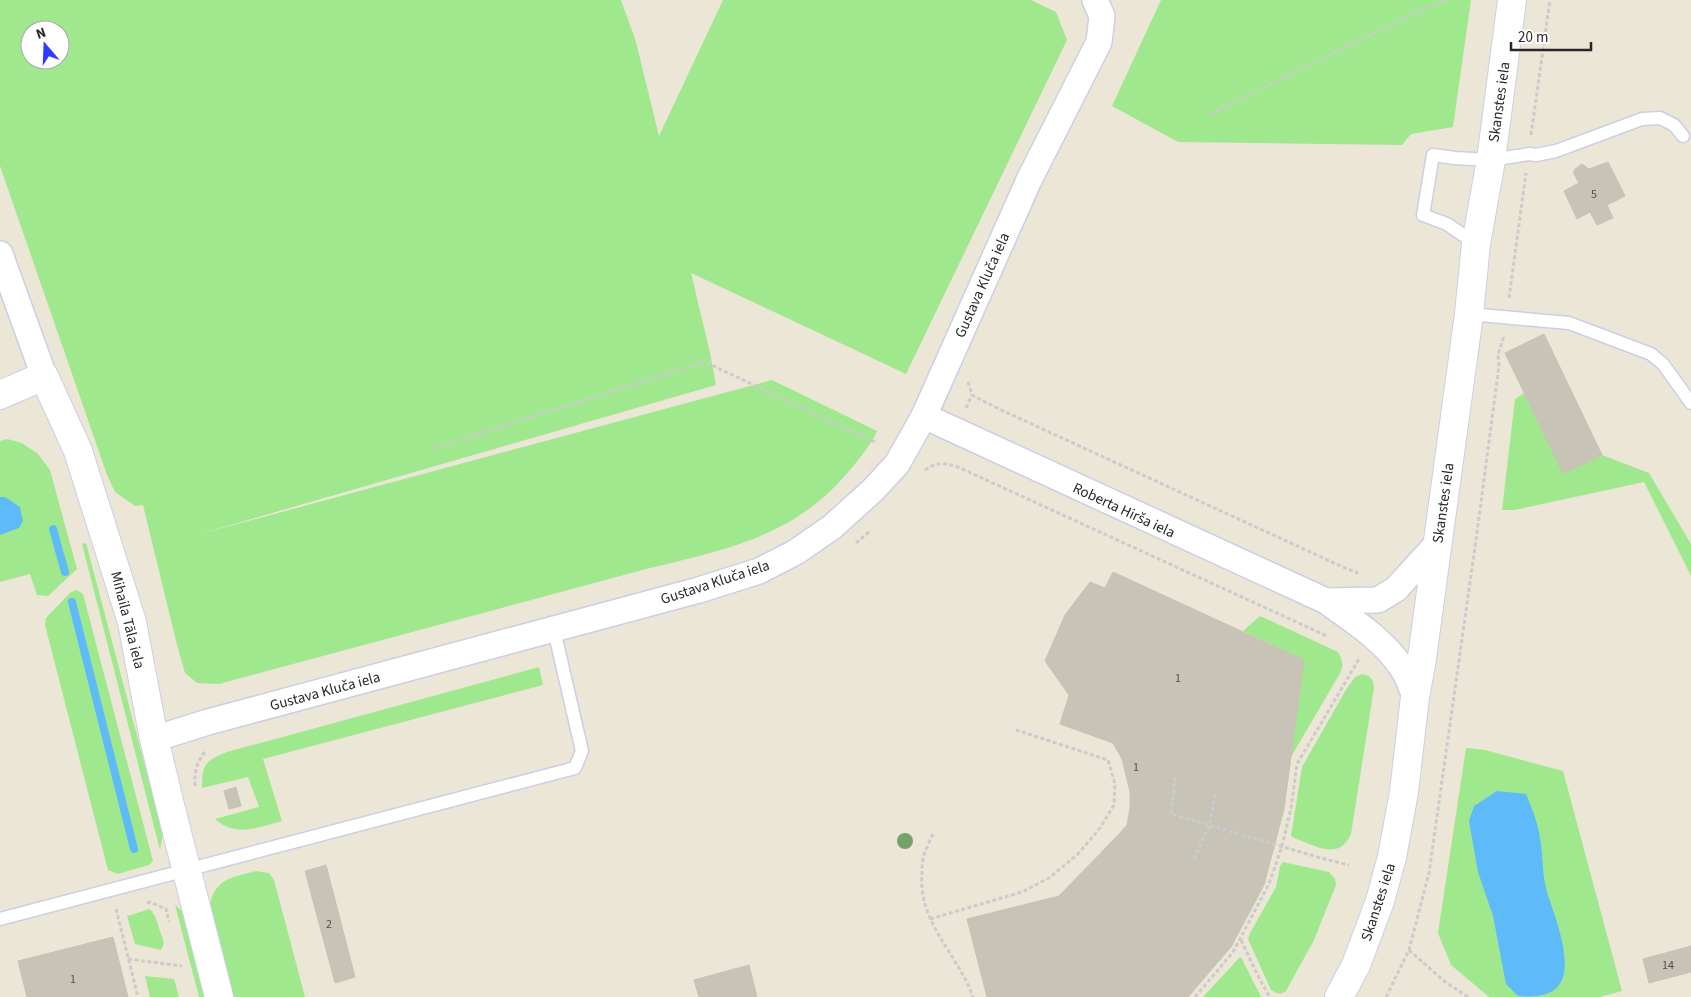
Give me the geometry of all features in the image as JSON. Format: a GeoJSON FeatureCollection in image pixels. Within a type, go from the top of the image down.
{"type":"FeatureCollection","features":[{"type":"Feature","properties":{"kind":"main road","name":"Skanstes iela"},"geometry":{"type":"LineString","coordinates":[[1339,997],[1356,965],[1380,902],[1390,866],[1404,792],[1415,696],[1421,665],[1469,314],[1476,244],[1491,160],[1512,0]]}},
{"type":"Feature","properties":{"kind":"main road"},"geometry":{"type":"LineString","coordinates":[[0,395],[44,376]]}},
{"type":"Feature","properties":{"kind":"main road","name":"Mihaila Tāla iela"},"geometry":{"type":"LineString","coordinates":[[44,376],[78,452],[106,535],[132,622],[154,739],[219,997]]}},
{"type":"Feature","properties":{"kind":"street","name":"Gustava Kluča iela"},"geometry":{"type":"LineString","coordinates":[[154,739],[208,722],[699,590],[759,570],[796,552],[832,527],[897,464],[924,416],[1030,180],[1099,42],[1102,16],[1096,0]]}},
{"type":"Feature","properties":{"kind":"street","name":"Mihaila Tāla iela"},"geometry":{"type":"LineString","coordinates":[[0,254],[44,376]]}},
{"type":"Feature","properties":{"kind":"street","name":"Roberta Hirša iela"},"geometry":{"type":"LineString","coordinates":[[924,416],[1326,601],[1385,646],[1403,669],[1415,696]]}},
{"type":"Feature","properties":{"kind":"street","name":"Roberta Hirša iela"},"geometry":{"type":"LineString","coordinates":[[1326,601],[1378,600],[1396,589],[1437,544]]}},
{"type":"Feature","properties":{"kind":"lane"},"geometry":{"type":"LineString","coordinates":[[1476,244],[1447,224],[1423,215],[1433,155],[1491,160],[1529,154],[1536,155],[1556,151],[1642,119],[1660,118],[1674,125],[1683,136]]}},
{"type":"Feature","properties":{"kind":"lane"},"geometry":{"type":"LineString","coordinates":[[1469,314],[1569,323],[1651,354],[1663,364],[1691,403]]}},
{"type":"Feature","properties":{"kind":"lane"},"geometry":{"type":"LineString","coordinates":[[0,919],[575,768],[582,751],[554,630]]}},
{"type":"Feature","properties":{"kind":"path"},"geometry":{"type":"LineString","coordinates":[[1210,114],[1428,7],[1448,0]]}},
{"type":"Feature","properties":{"kind":"path"},"geometry":{"type":"LineString","coordinates":[[1386,997],[1409,950],[1429,873],[1476,540],[1499,366],[1498,355],[1503,343],[1550,0]]}},
{"type":"Feature","properties":{"kind":"path"},"geometry":{"type":"LineString","coordinates":[[434,448],[705,362],[877,443]]}},
{"type":"Feature","properties":{"kind":"path"},"geometry":{"type":"LineString","coordinates":[[970,377],[968,383],[972,395],[992,406],[1363,575]]}},
{"type":"Feature","properties":{"kind":"path"},"geometry":{"type":"LineString","coordinates":[[922,472],[940,463],[958,467],[1328,636]]}},
{"type":"Feature","properties":{"kind":"path"},"geometry":{"type":"LineString","coordinates":[[853,545],[872,529]]}},
{"type":"Feature","properties":{"kind":"path"},"geometry":{"type":"LineString","coordinates":[[1195,997],[1234,952],[1270,884],[1291,808],[1297,764],[1363,652]]}},
{"type":"Feature","properties":{"kind":"path"},"geometry":{"type":"LineString","coordinates":[[930,919],[1022,892],[1050,878],[1078,854],[1100,828],[1114,805],[1115,784],[1108,760],[1016,730]]}},
{"type":"Feature","properties":{"kind":"path"},"geometry":{"type":"LineString","coordinates":[[171,809],[198,802],[195,769],[199,759],[207,750],[215,747]]}},
{"type":"Feature","properties":{"kind":"path"},"geometry":{"type":"LineString","coordinates":[[1175,777],[1171,814],[1349,864]]}},
{"type":"Feature","properties":{"kind":"path"},"geometry":{"type":"LineString","coordinates":[[1194,859],[1209,826],[1216,791]]}},
{"type":"Feature","properties":{"kind":"path"},"geometry":{"type":"LineString","coordinates":[[933,834],[923,856],[921,885],[927,914],[968,981],[973,997]]}},
{"type":"Feature","properties":{"kind":"path"},"geometry":{"type":"LineString","coordinates":[[141,904],[150,902],[166,909],[171,928]]}},
{"type":"Feature","properties":{"kind":"path"},"geometry":{"type":"LineString","coordinates":[[124,908],[115,910],[138,997]]}},
{"type":"Feature","properties":{"kind":"path"},"geometry":{"type":"LineString","coordinates":[[1240,940],[1270,997]]}},
{"type":"Feature","properties":{"kind":"path"},"geometry":{"type":"LineString","coordinates":[[1409,950],[1444,981],[1468,997]]}},
{"type":"Feature","properties":{"kind":"path"},"geometry":{"type":"LineString","coordinates":[[179,956],[184,973]]}},
{"type":"Feature","properties":{"kind":"path"},"geometry":{"type":"LineString","coordinates":[[128,959],[182,966]]}},
{"type":"Feature","properties":{"kind":"green space"},"geometry":{"type":"Polygon","coordinates":[[[0,0],[621,0],[636,42],[659,136],[723,0],[1031,0],[1056,12],[1067,40],[906,374],[691,273],[716,385],[196,535],[772,380],[877,431],[861,457],[828,493],[806,511],[783,525],[758,537],[706,554],[219,684],[197,683],[185,673],[143,505],[135,506],[115,492],[107,475],[0,166],[0,0]]]}},
{"type":"Feature","properties":{"kind":"green space"},"geometry":{"type":"Polygon","coordinates":[[[1161,0],[1471,0],[1453,127],[1411,134],[1402,145],[1178,142],[1112,106],[1161,0]]]}},
{"type":"Feature","properties":{"kind":"green space"},"geometry":{"type":"Polygon","coordinates":[[[1524,393],[1563,474],[1602,455],[1649,473],[1691,544],[1691,576],[1644,482],[1515,510],[1502,510],[1515,399],[1524,393]]]}},
{"type":"Feature","properties":{"kind":"green space"},"geometry":{"type":"Polygon","coordinates":[[[7,439],[22,443],[38,454],[50,470],[77,569],[48,596],[37,595],[30,574],[0,582],[0,441],[7,439]]]}},
{"type":"Feature","properties":{"kind":"green space"},"geometry":{"type":"Polygon","coordinates":[[[86,543],[163,834],[160,850],[82,544],[86,543]]]}},
{"type":"Feature","properties":{"kind":"green space"},"geometry":{"type":"Polygon","coordinates":[[[77,590],[83,594],[153,861],[149,865],[118,874],[108,870],[45,625],[46,618],[71,592],[77,590]]]}},
{"type":"Feature","properties":{"kind":"green space"},"geometry":{"type":"Polygon","coordinates":[[[1260,616],[1338,652],[1342,661],[1342,669],[1339,675],[1291,757],[1304,660],[1243,631],[1260,616]]]}},
{"type":"Feature","properties":{"kind":"green space"},"geometry":{"type":"Polygon","coordinates":[[[539,667],[543,685],[263,759],[282,821],[256,828],[239,830],[223,825],[215,819],[259,807],[248,777],[202,788],[206,764],[227,752],[539,667]]]}},
{"type":"Feature","properties":{"kind":"green space"},"geometry":{"type":"Polygon","coordinates":[[[1362,674],[1369,676],[1373,681],[1374,688],[1351,834],[1340,847],[1334,849],[1319,848],[1291,836],[1302,767],[1347,688],[1355,677],[1362,674]]]}},
{"type":"Feature","properties":{"kind":"green space"},"geometry":{"type":"Polygon","coordinates":[[[1466,748],[1485,750],[1563,771],[1622,991],[1600,997],[1489,997],[1451,965],[1438,933],[1466,748]]]}},
{"type":"Feature","properties":{"kind":"green space"},"geometry":{"type":"Polygon","coordinates":[[[1283,862],[1329,872],[1335,879],[1336,885],[1314,940],[1286,991],[1278,994],[1271,990],[1248,939],[1276,887],[1280,866],[1283,862]]]}},
{"type":"Feature","properties":{"kind":"green space"},"geometry":{"type":"Polygon","coordinates":[[[256,871],[269,873],[274,880],[305,997],[231,997],[209,911],[211,900],[219,886],[230,878],[256,871]]]}},
{"type":"Feature","properties":{"kind":"green space"},"geometry":{"type":"Polygon","coordinates":[[[175,905],[182,911],[205,997],[199,997],[175,905]]]}},
{"type":"Feature","properties":{"kind":"green space"},"geometry":{"type":"Polygon","coordinates":[[[150,909],[155,916],[164,943],[161,950],[135,944],[127,916],[150,909]]]}},
{"type":"Feature","properties":{"kind":"green space"},"geometry":{"type":"Polygon","coordinates":[[[1240,957],[1261,997],[1203,997],[1240,957]]]}},
{"type":"Feature","properties":{"kind":"green space"},"geometry":{"type":"Polygon","coordinates":[[[145,976],[174,979],[179,997],[150,997],[145,976]]]}},
{"type":"Feature","properties":{"kind":"water"},"geometry":{"type":"Polygon","coordinates":[[[0,497],[5,497],[20,507],[23,521],[19,528],[0,535],[0,497]]]}},
{"type":"Feature","properties":{"kind":"water"},"geometry":{"type":"Polygon","coordinates":[[[1497,791],[1526,794],[1538,827],[1545,882],[1565,958],[1564,972],[1560,984],[1551,992],[1543,995],[1518,996],[1506,984],[1493,916],[1478,872],[1469,821],[1474,806],[1497,791]]]}},
{"type":"Feature","properties":{"kind":"building"},"geometry":{"type":"Polygon","coordinates":[[[1608,162],[1625,196],[1607,205],[1613,218],[1597,225],[1590,212],[1577,219],[1564,191],[1579,183],[1574,170],[1582,164],[1589,169],[1608,162]]]}},
{"type":"Feature","properties":{"kind":"building"},"geometry":{"type":"Polygon","coordinates":[[[1544,334],[1602,455],[1563,474],[1505,353],[1544,334]]]}},
{"type":"Feature","properties":{"kind":"building"},"geometry":{"type":"Polygon","coordinates":[[[1113,572],[1304,660],[1256,804],[1122,759],[1113,743],[1060,724],[1069,695],[1045,661],[1065,615],[1090,582],[1105,588],[1113,572]]]}},
{"type":"Feature","properties":{"kind":"building"},"geometry":{"type":"Polygon","coordinates":[[[1304,660],[1284,809],[1264,885],[1120,833],[1127,825],[1130,808],[1130,792],[1122,759],[1256,804],[1304,660]]]}},
{"type":"Feature","properties":{"kind":"building"},"geometry":{"type":"Polygon","coordinates":[[[236,787],[241,806],[229,809],[224,791],[236,787]]]}},
{"type":"Feature","properties":{"kind":"building"},"geometry":{"type":"Polygon","coordinates":[[[1120,833],[1264,885],[1231,947],[1188,997],[987,997],[967,919],[1059,896],[1120,833]]]}},
{"type":"Feature","properties":{"kind":"building"},"geometry":{"type":"Polygon","coordinates":[[[326,865],[355,977],[335,983],[305,871],[326,865]]]}},
{"type":"Feature","properties":{"kind":"building"},"geometry":{"type":"Polygon","coordinates":[[[113,937],[128,997],[27,997],[18,961],[113,937]]]}},
{"type":"Feature","properties":{"kind":"building"},"geometry":{"type":"Polygon","coordinates":[[[1691,946],[1691,972],[1649,983],[1643,959],[1691,946]]]}},
{"type":"Feature","properties":{"kind":"building"},"geometry":{"type":"Polygon","coordinates":[[[749,965],[757,997],[699,997],[694,980],[749,965]]]}},
{"type":"Feature","properties":{"kind":"waterway"},"geometry":{"type":"LineString","coordinates":[[53,529],[65,572]]}},
{"type":"Feature","properties":{"kind":"waterway"},"geometry":{"type":"LineString","coordinates":[[72,602],[134,849]]}}]}
